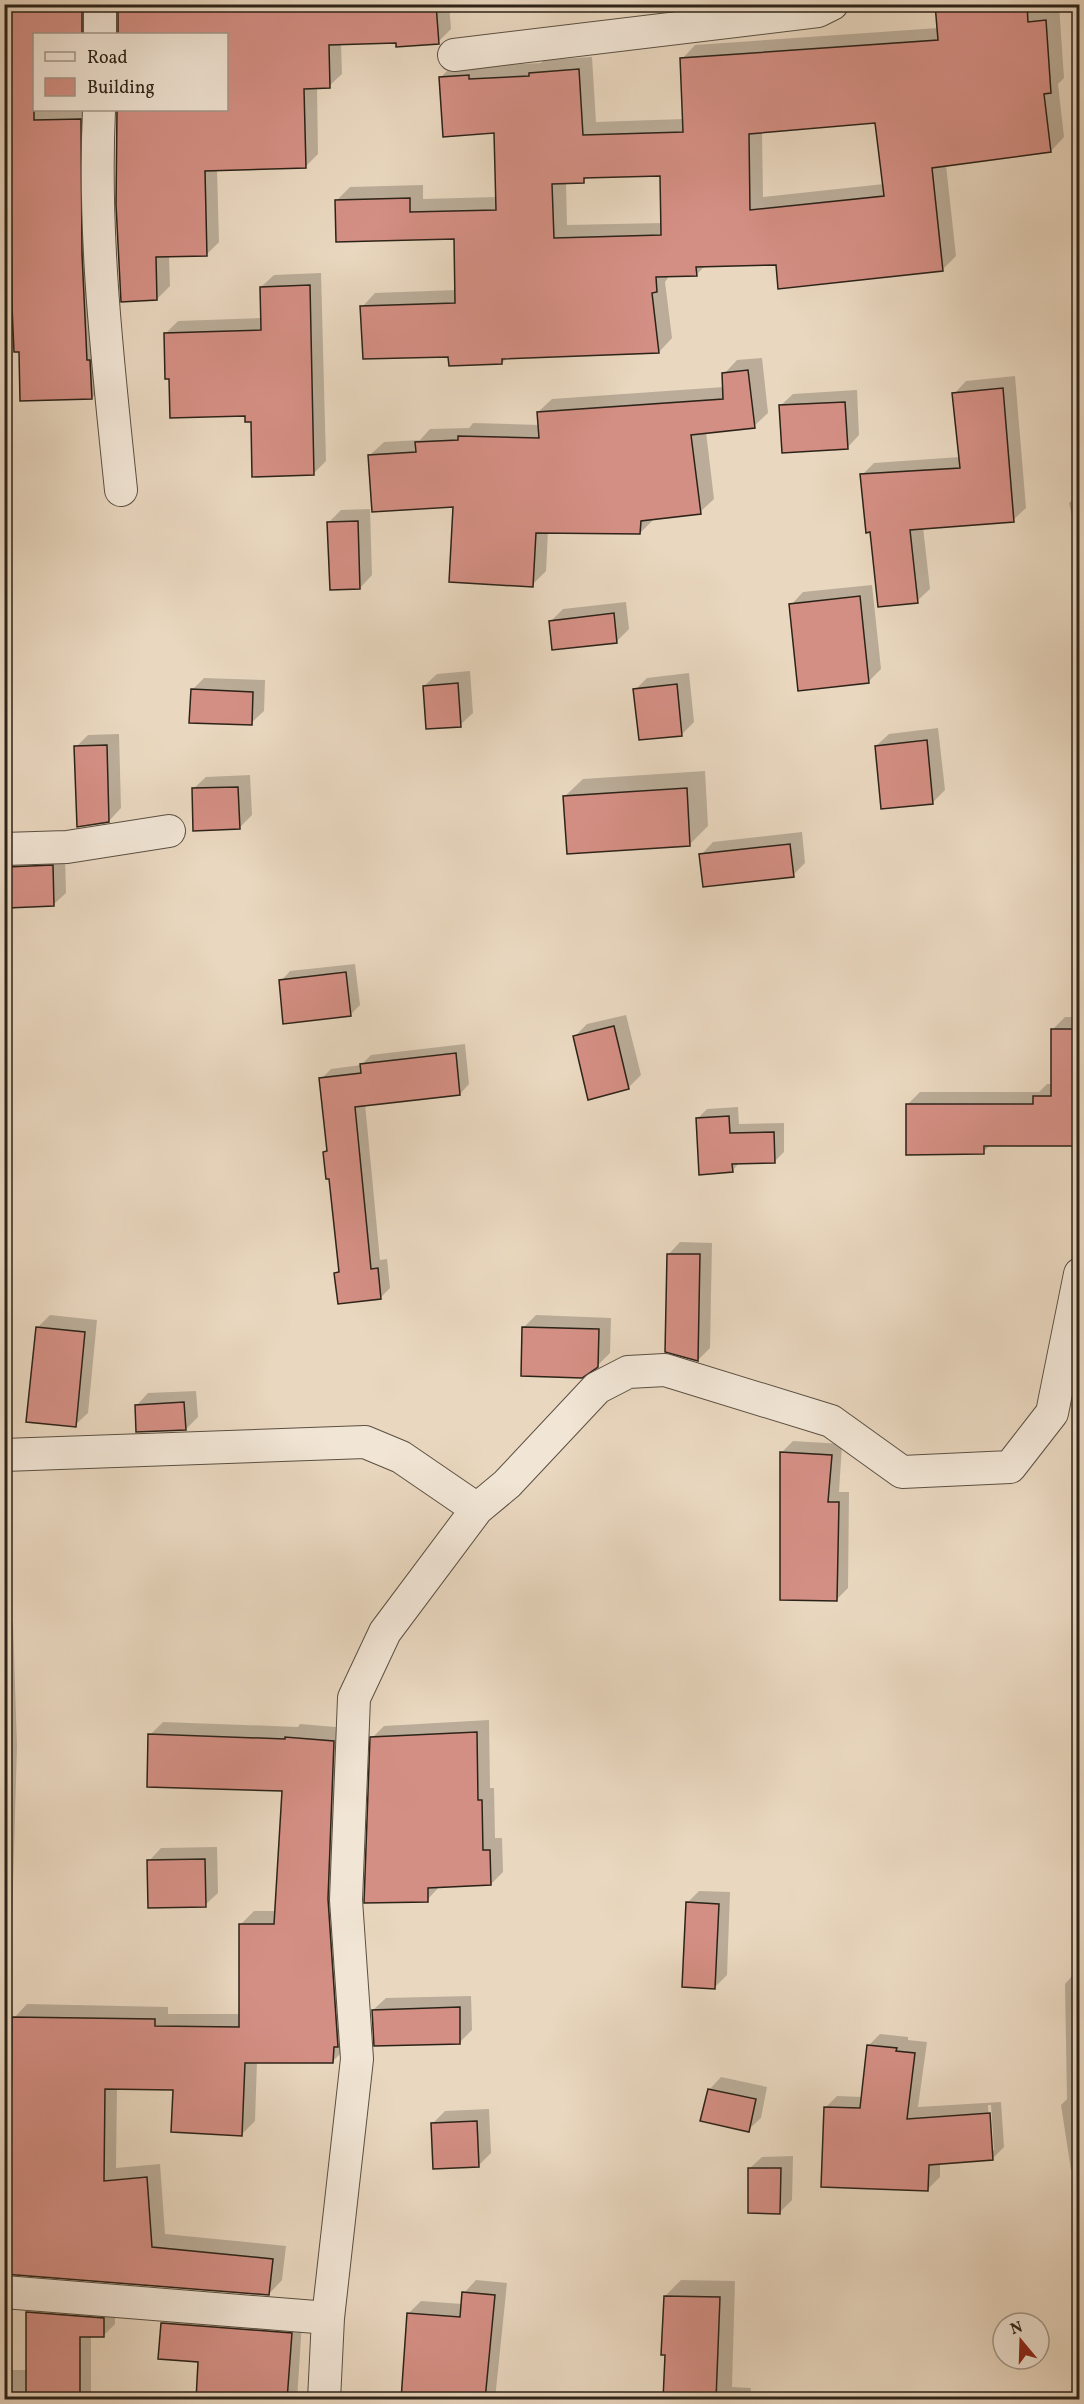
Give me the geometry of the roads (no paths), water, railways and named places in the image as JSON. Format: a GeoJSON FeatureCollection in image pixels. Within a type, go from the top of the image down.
{"type":"FeatureCollection","features":[{"type":"Feature","properties":{"kind":"street"},"geometry":{"type":"LineString","coordinates":[[100,4],[100,33]]}},
{"type":"Feature","properties":{"kind":"street"},"geometry":{"type":"LineString","coordinates":[[454,55],[818,11],[832,4]]}},
{"type":"Feature","properties":{"kind":"street"},"geometry":{"type":"LineString","coordinates":[[99,111],[97,150],[100,265],[121,490]]}},
{"type":"Feature","properties":{"kind":"street"},"geometry":{"type":"LineString","coordinates":[[4,849],[67,847],[169,831]]}},
{"type":"Feature","properties":{"kind":"street"},"geometry":{"type":"LineString","coordinates":[[324,2400],[328,2318],[357,2059],[346,1900],[354,1698],[385,1632],[477,1509],[507,1484],[597,1388],[628,1372],[665,1370],[831,1421],[902,1472],[1010,1467],[1052,1413],[1080,1274]]}},
{"type":"Feature","properties":{"kind":"street"},"geometry":{"type":"LineString","coordinates":[[4,1455],[365,1442],[401,1457],[477,1509]]}},
{"type":"Feature","properties":{"kind":"street"},"geometry":{"type":"LineString","coordinates":[[4,2292],[328,2318]]}}]}
